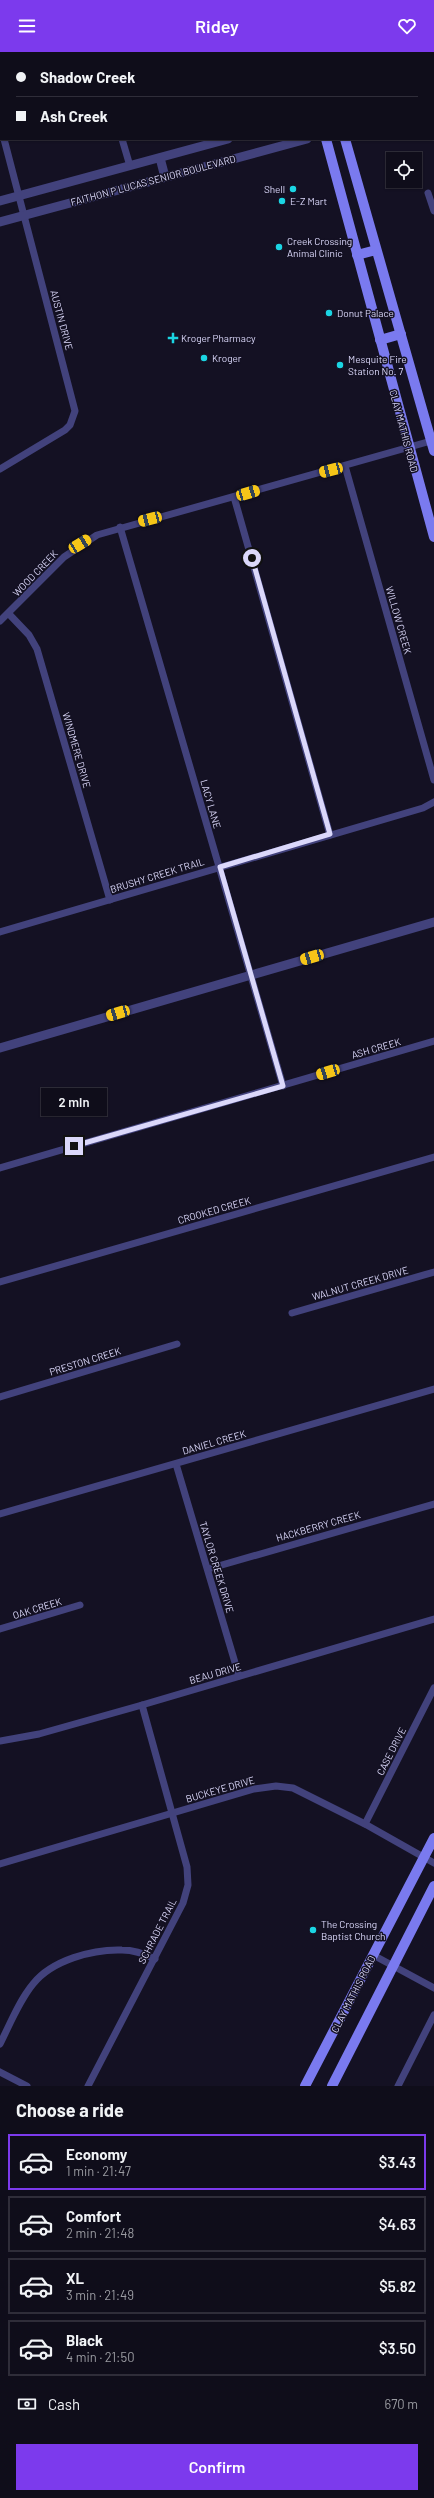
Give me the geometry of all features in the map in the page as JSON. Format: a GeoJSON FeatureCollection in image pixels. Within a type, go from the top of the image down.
{"type":"FeatureCollection","features":[{"type":"Feature","properties":{"kind":"main road","name":"CLAY MATHIS ROAD"},"geometry":{"type":"LineString","coordinates":[[326,140],[408,447],[434,537]]}},
{"type":"Feature","properties":{"kind":"main road"},"geometry":{"type":"LineString","coordinates":[[345,140],[433,446]]}},
{"type":"Feature","properties":{"kind":"main road"},"geometry":{"type":"LineString","coordinates":[[357,255],[376,250]]}},
{"type":"Feature","properties":{"kind":"main road"},"geometry":{"type":"LineString","coordinates":[[380,340],[400,334]]}},
{"type":"Feature","properties":{"kind":"main road","name":"CLAY MATHIS ROAD"},"geometry":{"type":"LineString","coordinates":[[305,2086],[434,1838]]}},
{"type":"Feature","properties":{"kind":"main road"},"geometry":{"type":"LineString","coordinates":[[332,2086],[434,1886]]}},
{"type":"Feature","properties":{"kind":"street","name":"AUSTIN DRIVE"},"geometry":{"type":"LineString","coordinates":[[0,469],[65,430],[70,425],[75,411],[4,140]]}},
{"type":"Feature","properties":{"kind":"street"},"geometry":{"type":"LineString","coordinates":[[122,140],[130,166]]}},
{"type":"Feature","properties":{"kind":"street","name":"FAITHON P LUCAS SENIOR BOULEVARD"},"geometry":{"type":"LineString","coordinates":[[0,201],[224,140]]}},
{"type":"Feature","properties":{"kind":"street","name":"FAITHON P LUCAS SENIOR BOULEVARD"},"geometry":{"type":"LineString","coordinates":[[0,222],[165,176],[303,140]]}},
{"type":"Feature","properties":{"kind":"street"},"geometry":{"type":"LineString","coordinates":[[160,158],[165,176]]}},
{"type":"Feature","properties":{"kind":"street"},"geometry":{"type":"LineString","coordinates":[[428,193],[434,212]]}},
{"type":"Feature","properties":{"kind":"street","name":"WOOD CREEK"},"geometry":{"type":"LineString","coordinates":[[0,621],[9,614],[64,557],[80,544],[97,535],[120,527],[234,497],[408,447],[433,446]]}},
{"type":"Feature","properties":{"kind":"street","name":"WILLOW CREEK"},"geometry":{"type":"LineString","coordinates":[[345,466],[434,780]]}},
{"type":"Feature","properties":{"kind":"street"},"geometry":{"type":"LineString","coordinates":[[234,497],[330,834]]}},
{"type":"Feature","properties":{"kind":"street","name":"LACY LANE"},"geometry":{"type":"LineString","coordinates":[[120,527],[283,1086]]}},
{"type":"Feature","properties":{"kind":"street","name":"WINDMERE DRIVE"},"geometry":{"type":"LineString","coordinates":[[9,614],[29,634],[37,649],[110,900]]}},
{"type":"Feature","properties":{"kind":"street","name":"BRUSHY CREEK TRAIL"},"geometry":{"type":"LineString","coordinates":[[0,930],[110,900],[330,834],[423,808],[434,802]]}},
{"type":"Feature","properties":{"kind":"street"},"geometry":{"type":"LineString","coordinates":[[0,1048],[434,922]]}},
{"type":"Feature","properties":{"kind":"street","name":"ASH CREEK"},"geometry":{"type":"LineString","coordinates":[[0,1168],[434,1041]]}},
{"type":"Feature","properties":{"kind":"street","name":"CROOKED CREEK"},"geometry":{"type":"LineString","coordinates":[[0,1282],[434,1157]]}},
{"type":"Feature","properties":{"kind":"street","name":"WALNUT CREEK DRIVE"},"geometry":{"type":"LineString","coordinates":[[292,1313],[434,1272]]}},
{"type":"Feature","properties":{"kind":"street","name":"PRESTON CREEK"},"geometry":{"type":"LineString","coordinates":[[0,1397],[176,1344]]}},
{"type":"Feature","properties":{"kind":"street","name":"DANIEL CREEK"},"geometry":{"type":"LineString","coordinates":[[0,1514],[434,1389]]}},
{"type":"Feature","properties":{"kind":"street","name":"TAYLOR CREEK DRIVE"},"geometry":{"type":"LineString","coordinates":[[176,1464],[239,1676]]}},
{"type":"Feature","properties":{"kind":"street","name":"HACKBERRY CREEK"},"geometry":{"type":"LineString","coordinates":[[208,1569],[434,1504]]}},
{"type":"Feature","properties":{"kind":"street","name":"OAK CREEK"},"geometry":{"type":"LineString","coordinates":[[0,1629],[80,1605]]}},
{"type":"Feature","properties":{"kind":"street","name":"BEAU DRIVE"},"geometry":{"type":"LineString","coordinates":[[0,1741],[39,1734],[434,1619]]}},
{"type":"Feature","properties":{"kind":"street","name":"CASE DRIVE"},"geometry":{"type":"LineString","coordinates":[[365,1824],[434,1688]]}},
{"type":"Feature","properties":{"kind":"street","name":"SCHRADE TRAIL"},"geometry":{"type":"LineString","coordinates":[[88,2086],[184,1903],[188,1885],[187,1866],[142,1705]]}},
{"type":"Feature","properties":{"kind":"street","name":"BUCKEYE DRIVE"},"geometry":{"type":"LineString","coordinates":[[0,1864],[254,1789],[276,1786],[302,1792],[365,1824],[434,1863]]}},
{"type":"Feature","properties":{"kind":"street"},"geometry":{"type":"LineString","coordinates":[[0,2044],[33,1984],[44,1972],[105,1950],[124,1950],[155,1959]]}},
{"type":"Feature","properties":{"kind":"street"},"geometry":{"type":"LineString","coordinates":[[373,1955],[434,1988]]}},
{"type":"Feature","properties":{"kind":"street"},"geometry":{"type":"LineString","coordinates":[[399,2086],[434,2015]]}},
{"type":"Feature","properties":{"kind":"street"},"geometry":{"type":"LineString","coordinates":[[0,2072],[27,2086]]}},
{"type":"Feature","properties":{"kind":"place","name":"Shell"},"geometry":{"type":"Point","coordinates":[293,189]}},
{"type":"Feature","properties":{"kind":"place","name":"E-Z Mart"},"geometry":{"type":"Point","coordinates":[282,201]}},
{"type":"Feature","properties":{"kind":"place","name":"Creek Crossing Animal Clinic"},"geometry":{"type":"Point","coordinates":[279,247]}},
{"type":"Feature","properties":{"kind":"place","name":"Donut Palace"},"geometry":{"type":"Point","coordinates":[329,313]}},
{"type":"Feature","properties":{"kind":"place","name":"Kroger Pharmacy"},"geometry":{"type":"Point","coordinates":[173,338]}},
{"type":"Feature","properties":{"kind":"place","name":"Kroger"},"geometry":{"type":"Point","coordinates":[204,358]}},
{"type":"Feature","properties":{"kind":"place","name":"Mesquite Fire Station No. 7"},"geometry":{"type":"Point","coordinates":[340,365]}},
{"type":"Feature","properties":{"kind":"place","name":"The Crossing Baptist Church"},"geometry":{"type":"Point","coordinates":[313,1930]}},
{"type":"Feature","properties":{"kind":"route"},"geometry":{"type":"LineString","coordinates":[[74,1146],[283,1086],[220,867],[330,834],[252,558]]}}]}
